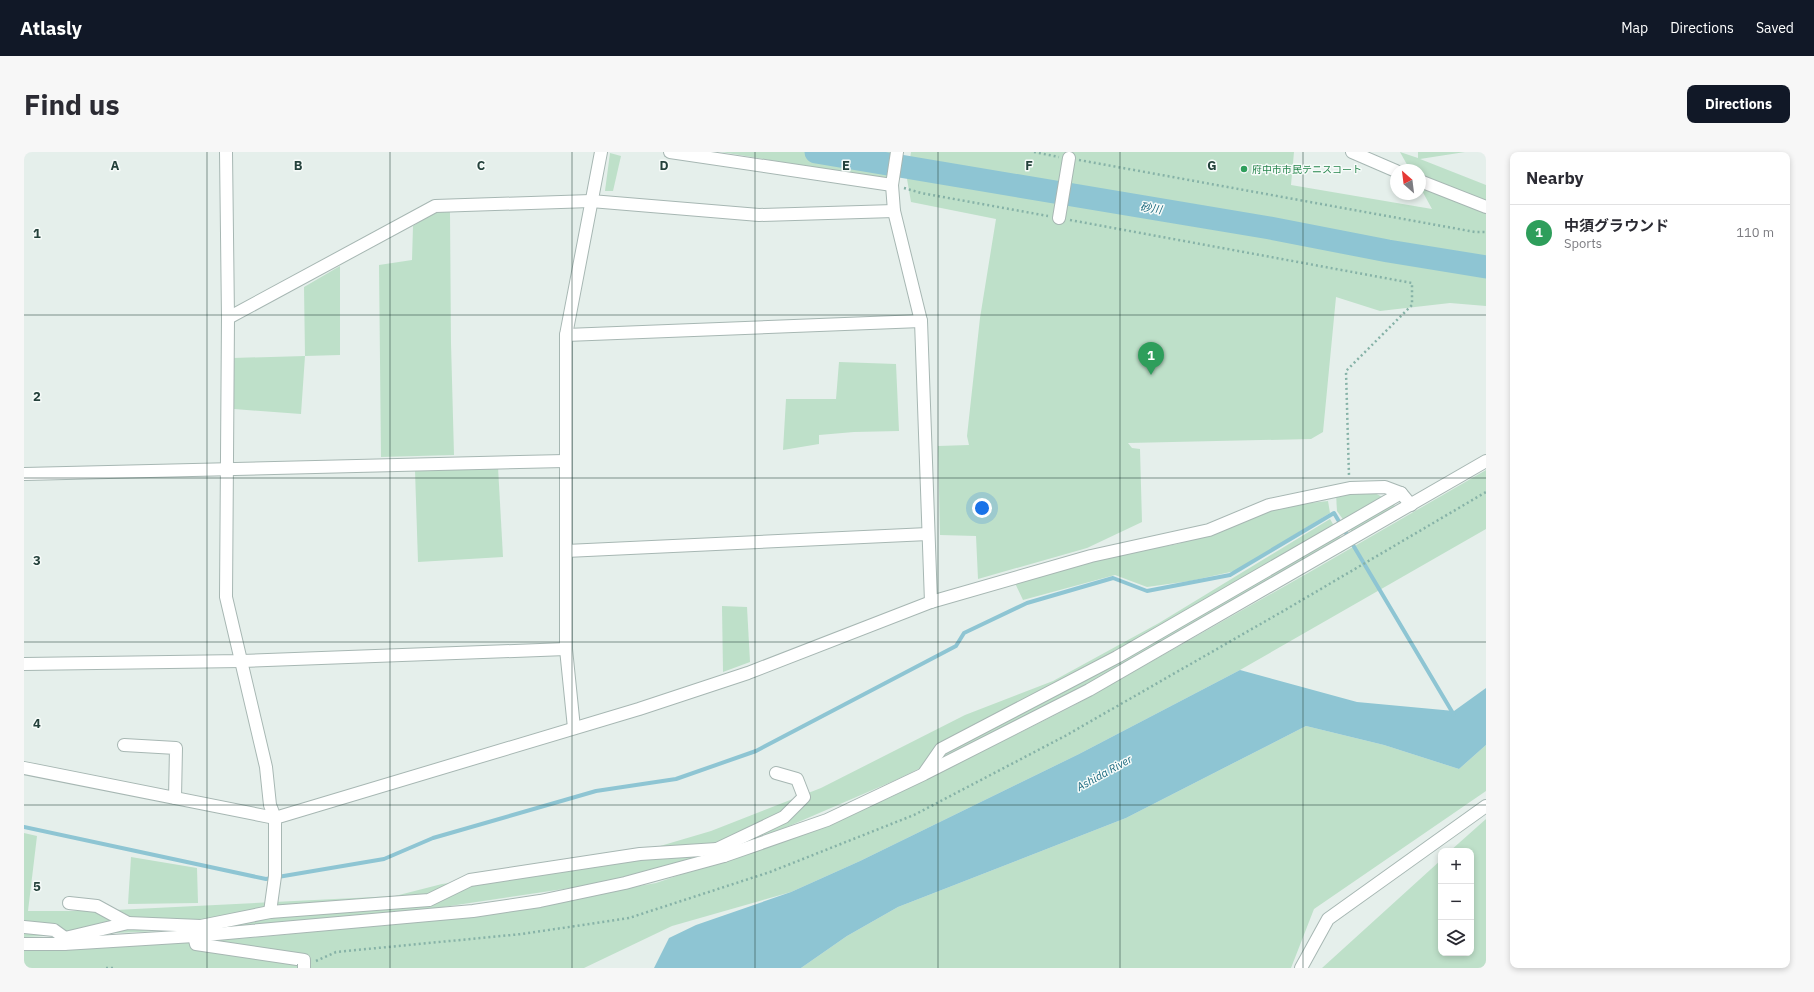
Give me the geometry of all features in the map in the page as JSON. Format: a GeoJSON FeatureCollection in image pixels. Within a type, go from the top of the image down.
{"type":"FeatureCollection","features":[{"type":"Feature","properties":{"kind":"street"},"geometry":{"type":"LineString","coordinates":[[226,152],[228,318],[226,597],[266,767],[270,804],[275,818],[275,876],[270,912]]}},
{"type":"Feature","properties":{"kind":"street"},"geometry":{"type":"LineString","coordinates":[[574,728],[566,649],[566,335],[601,152]]}},
{"type":"Feature","properties":{"kind":"street"},"geometry":{"type":"LineString","coordinates":[[670,152],[892,185]]}},
{"type":"Feature","properties":{"kind":"street"},"geometry":{"type":"LineString","coordinates":[[898,152],[892,185],[894,211],[921,321],[931,602]]}},
{"type":"Feature","properties":{"kind":"street"},"geometry":{"type":"LineString","coordinates":[[1352,152],[1390,168]]}},
{"type":"Feature","properties":{"kind":"street"},"geometry":{"type":"LineString","coordinates":[[1059,218],[1069,158]]}},
{"type":"Feature","properties":{"kind":"street"},"geometry":{"type":"LineString","coordinates":[[1426,184],[1486,207]]}},
{"type":"Feature","properties":{"kind":"street"},"geometry":{"type":"LineString","coordinates":[[228,318],[435,206],[591,202],[759,215],[894,211]]}},
{"type":"Feature","properties":{"kind":"street"},"geometry":{"type":"LineString","coordinates":[[566,335],[921,321]]}},
{"type":"Feature","properties":{"kind":"street"},"geometry":{"type":"LineString","coordinates":[[24,474],[565,461]]}},
{"type":"Feature","properties":{"kind":"street"},"geometry":{"type":"LineString","coordinates":[[24,944],[465,912],[540,901],[625,883],[827,820],[924,774],[1089,690],[1486,461]]}},
{"type":"Feature","properties":{"kind":"street"},"geometry":{"type":"LineString","coordinates":[[24,768],[275,818],[574,728],[748,673],[931,602],[1091,556],[1209,530],[1269,505],[1350,488],[1385,487],[1402,494],[1411,505]]}},
{"type":"Feature","properties":{"kind":"street"},"geometry":{"type":"LineString","coordinates":[[924,774],[941,749],[1117,657],[1402,494]]}},
{"type":"Feature","properties":{"kind":"street"},"geometry":{"type":"LineString","coordinates":[[566,551],[928,534]]}},
{"type":"Feature","properties":{"kind":"street"},"geometry":{"type":"LineString","coordinates":[[24,664],[242,661],[566,649]]}},
{"type":"Feature","properties":{"kind":"street"},"geometry":{"type":"LineString","coordinates":[[124,745],[176,748],[175,798]]}},
{"type":"Feature","properties":{"kind":"street"},"geometry":{"type":"LineString","coordinates":[[69,903],[97,906],[128,923],[198,931],[270,912],[429,900],[470,880],[640,854],[721,853],[784,817],[804,796],[797,780],[776,772]]}},
{"type":"Feature","properties":{"kind":"street"},"geometry":{"type":"LineString","coordinates":[[1301,968],[1328,919],[1486,806]]}},
{"type":"Feature","properties":{"kind":"street"},"geometry":{"type":"LineString","coordinates":[[64,941],[128,923]]}},
{"type":"Feature","properties":{"kind":"street"},"geometry":{"type":"LineString","coordinates":[[24,927],[54,930],[64,941]]}},
{"type":"Feature","properties":{"kind":"street"},"geometry":{"type":"LineString","coordinates":[[198,931],[196,944],[304,960],[304,966]]}},
{"type":"Feature","properties":{"kind":"path"},"geometry":{"type":"LineString","coordinates":[[1034,152],[1475,232],[1486,232]]}},
{"type":"Feature","properties":{"kind":"path"},"geometry":{"type":"LineString","coordinates":[[892,185],[920,193],[1412,283],[1412,304],[1346,371],[1350,488]]}},
{"type":"Feature","properties":{"kind":"path"},"geometry":{"type":"LineString","coordinates":[[106,968],[114,968]]}},
{"type":"Feature","properties":{"kind":"green space"},"geometry":{"type":"Polygon","coordinates":[[[721,152],[892,152],[887,179],[721,152]]]}},
{"type":"Feature","properties":{"kind":"green space"},"geometry":{"type":"Polygon","coordinates":[[[911,152],[1294,152],[1291,185],[1432,209],[1426,198],[1426,164],[1407,164],[1400,152],[1418,158],[1418,152],[1465,152],[1420,159],[1486,185],[1486,306],[1450,303],[1380,311],[1336,297],[1323,432],[1311,439],[1128,443],[1132,448],[1140,449],[1142,522],[1087,548],[978,579],[976,536],[940,535],[938,446],[969,445],[967,436],[980,318],[996,219],[911,202],[907,179],[911,152]]]}},
{"type":"Feature","properties":{"kind":"green space"},"geometry":{"type":"Polygon","coordinates":[[[610,153],[621,156],[613,191],[605,191],[610,153]]]}},
{"type":"Feature","properties":{"kind":"green space"},"geometry":{"type":"Polygon","coordinates":[[[435,212],[450,212],[454,455],[381,457],[379,265],[412,260],[413,226],[435,212]]]}},
{"type":"Feature","properties":{"kind":"green space"},"geometry":{"type":"Polygon","coordinates":[[[340,266],[340,355],[305,356],[304,287],[340,266]]]}},
{"type":"Feature","properties":{"kind":"green space"},"geometry":{"type":"Polygon","coordinates":[[[305,356],[301,414],[234,409],[233,358],[305,356]]]}},
{"type":"Feature","properties":{"kind":"green space"},"geometry":{"type":"Polygon","coordinates":[[[839,362],[896,364],[899,431],[854,432],[819,435],[819,444],[783,450],[786,399],[836,399],[839,362]]]}},
{"type":"Feature","properties":{"kind":"green space"},"geometry":{"type":"Polygon","coordinates":[[[498,467],[503,557],[418,562],[415,470],[498,467]]]}},
{"type":"Feature","properties":{"kind":"green space"},"geometry":{"type":"Polygon","coordinates":[[[1486,470],[1486,529],[1240,670],[1079,754],[860,861],[791,892],[672,926],[584,968],[24,968],[24,948],[115,946],[248,938],[462,917],[656,883],[824,826],[891,797],[1073,706],[1486,470]]]}},
{"type":"Feature","properties":{"kind":"green space"},"geometry":{"type":"Polygon","coordinates":[[[1373,492],[1395,504],[1392,510],[1352,532],[1337,511],[1336,494],[1373,492]]]}},
{"type":"Feature","properties":{"kind":"green space"},"geometry":{"type":"Polygon","coordinates":[[[1328,501],[1330,513],[1235,571],[1190,581],[1147,587],[1115,575],[1023,600],[1015,583],[1103,557],[1178,544],[1274,507],[1328,501]]]}},
{"type":"Feature","properties":{"kind":"green space"},"geometry":{"type":"Polygon","coordinates":[[[1330,519],[1341,538],[1082,688],[898,779],[750,843],[611,882],[423,910],[207,929],[24,937],[24,833],[37,836],[28,911],[95,911],[395,896],[442,884],[606,862],[711,831],[821,788],[965,715],[1053,681],[1159,623],[1330,519]]]}},
{"type":"Feature","properties":{"kind":"green space"},"geometry":{"type":"Polygon","coordinates":[[[722,606],[747,607],[750,662],[723,672],[722,606]]]}},
{"type":"Feature","properties":{"kind":"green space"},"geometry":{"type":"Polygon","coordinates":[[[1306,726],[1384,745],[1459,769],[1486,745],[1486,791],[1314,909],[1291,968],[801,968],[847,936],[898,907],[1126,818],[1306,726]]]}},
{"type":"Feature","properties":{"kind":"green space"},"geometry":{"type":"Polygon","coordinates":[[[1486,819],[1486,968],[1322,968],[1438,863],[1438,956],[1474,956],[1474,848],[1453,848],[1486,819]]]}},
{"type":"Feature","properties":{"kind":"green space"},"geometry":{"type":"Polygon","coordinates":[[[131,857],[197,868],[198,903],[128,904],[131,857]]]}},
{"type":"Feature","properties":{"kind":"water","name":"Ashida River"},"geometry":{"type":"Polygon","coordinates":[[[1240,670],[1357,702],[1454,711],[1486,688],[1486,745],[1459,769],[1384,745],[1306,726],[1126,818],[898,907],[847,936],[801,968],[654,968],[669,938],[696,925],[791,892],[860,861],[1079,754],[1240,670]]]}},
{"type":"Feature","properties":{"kind":"waterway","name":"砂川"},"geometry":{"type":"LineString","coordinates":[[816,152],[1270,228],[1388,251],[1486,267]]}},
{"type":"Feature","properties":{"kind":"waterway"},"geometry":{"type":"LineString","coordinates":[[24,827],[266,879],[384,859],[433,838],[596,791],[676,779],[756,751],[956,646],[964,633],[1027,603],[1113,578],[1147,591],[1230,575],[1334,513],[1454,715]]}},
{"type":"Feature","properties":{"kind":"place","name":"府中市市民テニスコート"},"geometry":{"type":"Point","coordinates":[1244,169]}},
{"type":"Feature","properties":{"kind":"place","name":"中須グラウンド"},"geometry":{"type":"Point","coordinates":[1151,375]}}]}
